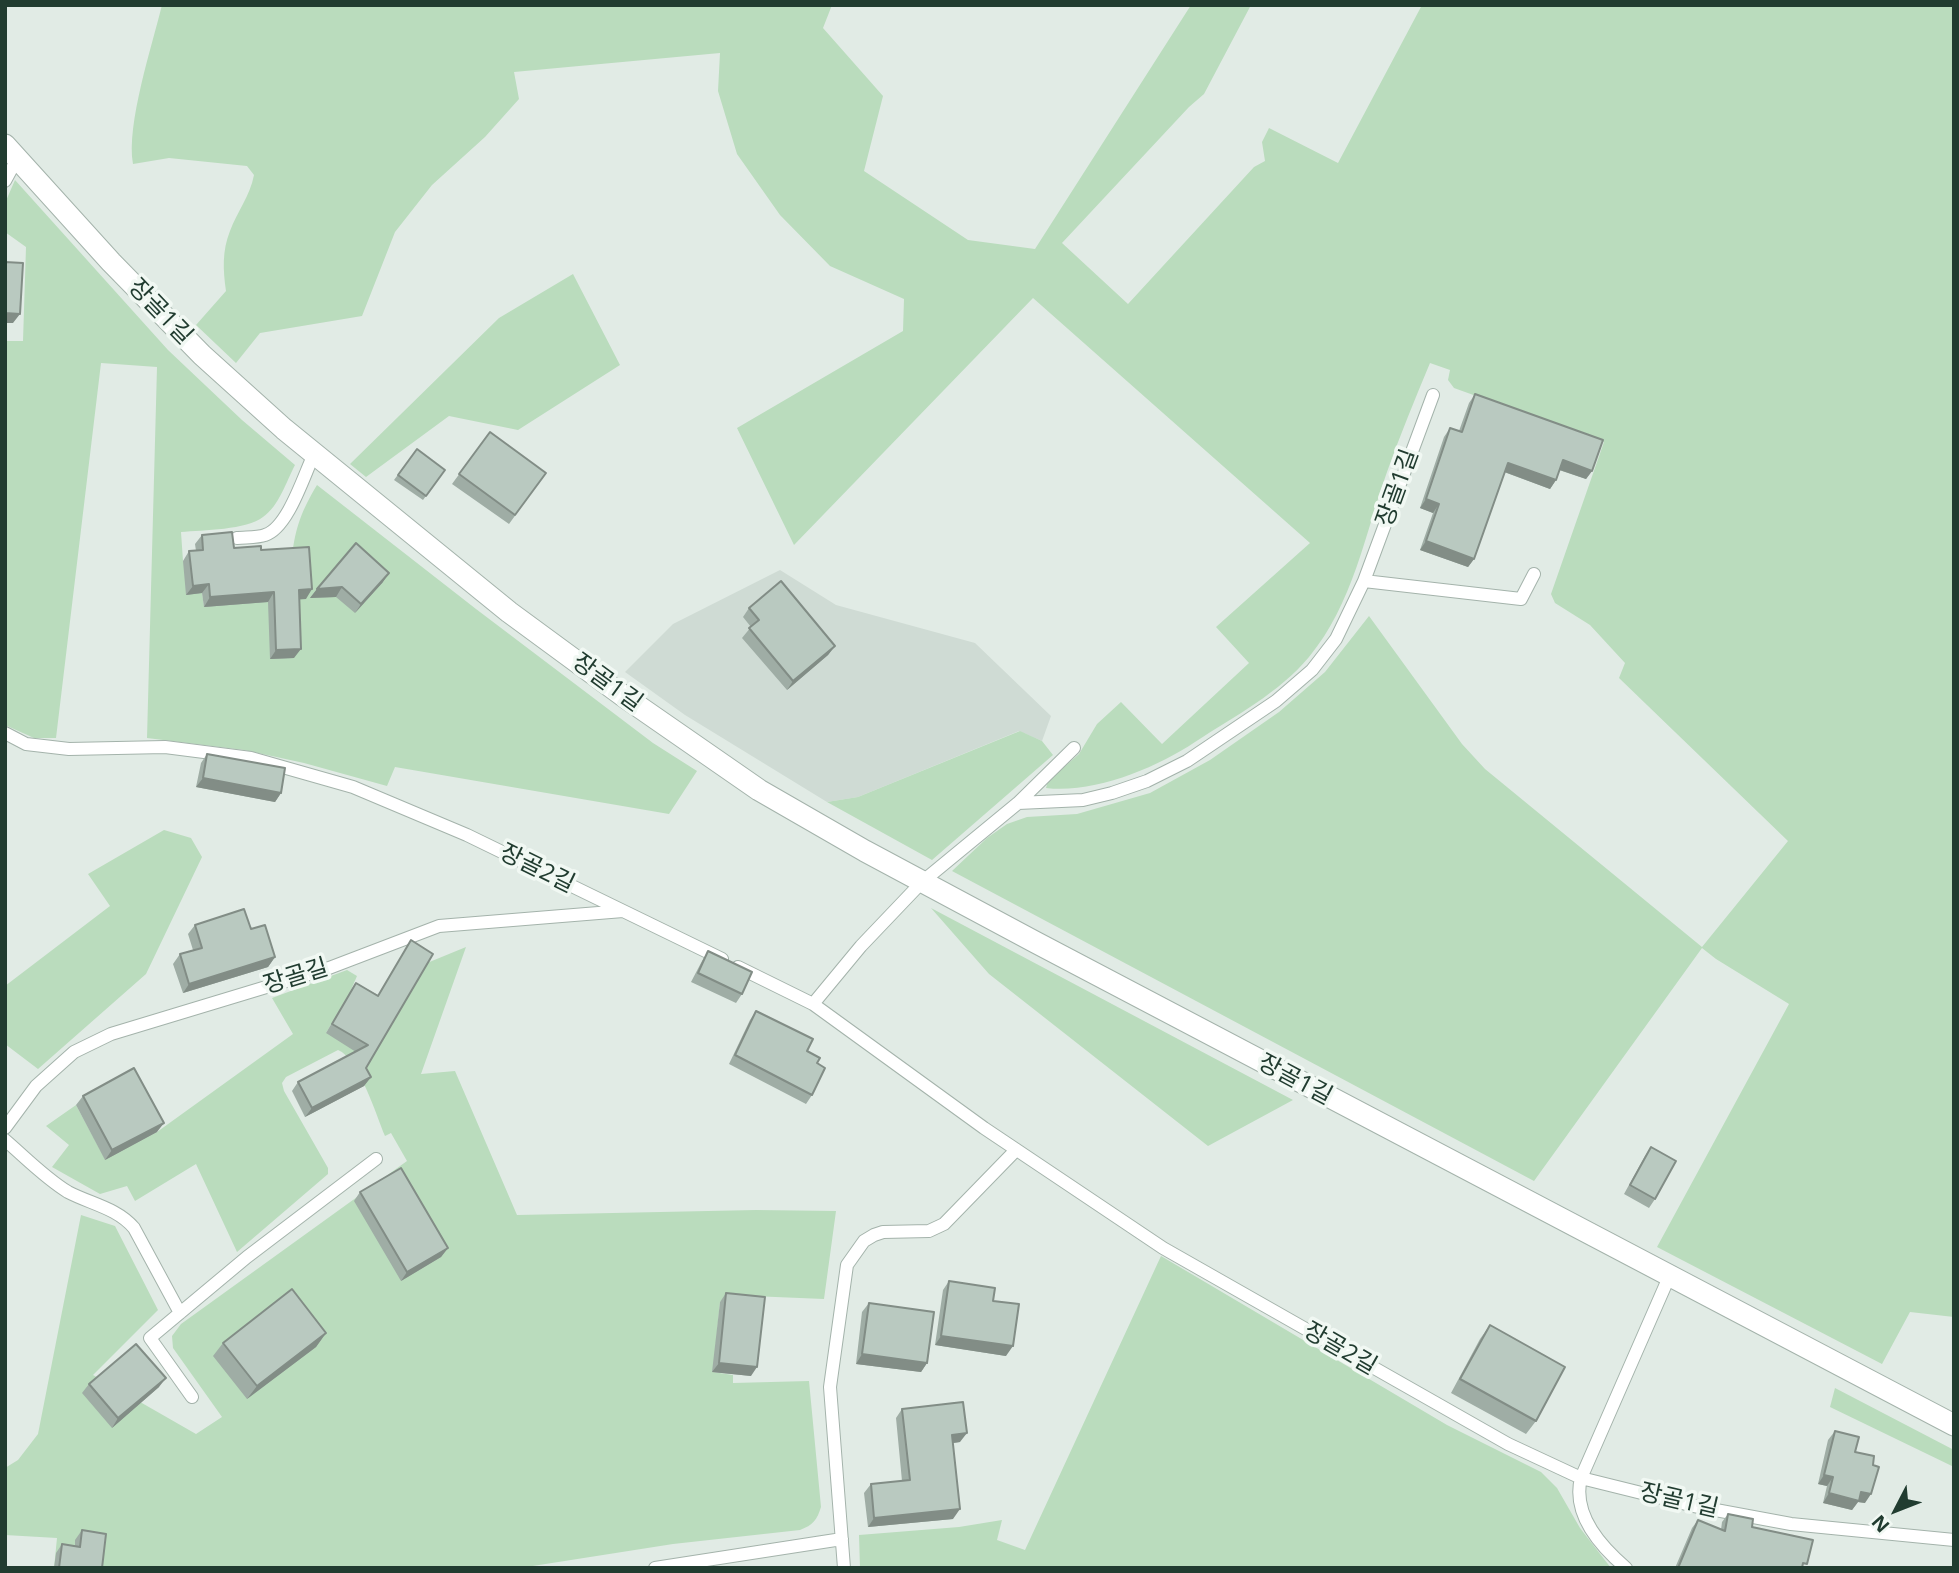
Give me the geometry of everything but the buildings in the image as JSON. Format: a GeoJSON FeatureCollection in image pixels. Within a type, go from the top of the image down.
{"type":"FeatureCollection","features":[{"type":"Feature","properties":{"kind":"street","name":"장골1길"},"geometry":{"type":"LineString","coordinates":[[11,152],[111,262],[202,355],[314,454],[509,612],[759,790],[922,882],[1954,1425]]}},
{"type":"Feature","properties":{"kind":"lane","name":"장골1길"},"geometry":{"type":"LineString","coordinates":[[5,181],[11,152]]}},
{"type":"Feature","properties":{"kind":"lane","name":"장골1길"},"geometry":{"type":"LineString","coordinates":[[1018,803],[1083,800],[1147,781],[1187,761],[1276,701],[1312,670],[1336,639],[1364,581],[1433,395]]}},
{"type":"Feature","properties":{"kind":"lane"},"geometry":{"type":"LineString","coordinates":[[236,538],[265,535],[277,528],[284,519],[314,454]]}},
{"type":"Feature","properties":{"kind":"lane"},"geometry":{"type":"LineString","coordinates":[[1364,581],[1521,599],[1534,573]]}},
{"type":"Feature","properties":{"kind":"lane","name":"장골2길"},"geometry":{"type":"LineString","coordinates":[[5,733],[26,744],[69,749],[165,747],[251,758],[341,784],[467,835],[813,1004],[1016,1150],[1163,1248],[1508,1444],[1581,1478]]}},
{"type":"Feature","properties":{"kind":"lane"},"geometry":{"type":"LineString","coordinates":[[813,1004],[861,946],[922,882],[1018,803],[1074,748]]}},
{"type":"Feature","properties":{"kind":"lane","name":"장골길"},"geometry":{"type":"LineString","coordinates":[[5,1128],[36,1086],[74,1052],[111,1034],[329,968],[439,926],[625,911]]}},
{"type":"Feature","properties":{"kind":"lane"},"geometry":{"type":"LineString","coordinates":[[5,1140],[48,1178],[69,1192],[124,1216],[134,1228],[180,1313]]}},
{"type":"Feature","properties":{"kind":"lane"},"geometry":{"type":"LineString","coordinates":[[844,1568],[830,1387],[847,1265],[864,1241],[874,1235],[883,1232],[929,1231],[944,1224],[1016,1150]]}},
{"type":"Feature","properties":{"kind":"lane"},"geometry":{"type":"LineString","coordinates":[[192,1397],[150,1338],[247,1257],[376,1159]]}},
{"type":"Feature","properties":{"kind":"lane"},"geometry":{"type":"LineString","coordinates":[[1626,1568],[1592,1531],[1580,1509],[1578,1492],[1581,1478],[1669,1277]]}},
{"type":"Feature","properties":{"kind":"lane","name":"장골1길"},"geometry":{"type":"LineString","coordinates":[[1581,1478],[1694,1506],[1791,1524],[1954,1540]]}},
{"type":"Feature","properties":{"kind":"lane"},"geometry":{"type":"LineString","coordinates":[[655,1568],[842,1539]]}},
{"type":"Feature","properties":{"kind":"shaded area"},"geometry":{"type":"Polygon","coordinates":[[[780,570],[836,605],[975,643],[1051,716],[1042,741],[1019,731],[858,797],[827,802],[685,715],[625,672],[673,624],[780,570]]]}},
{"type":"Feature","properties":{"kind":"green space"},"geometry":{"type":"Polygon","coordinates":[[[162,5],[832,5],[823,28],[883,96],[864,171],[968,240],[1035,249],[1191,5],[1251,5],[1204,94],[1062,243],[1128,304],[1254,167],[1265,161],[1262,142],[1269,128],[1338,163],[1422,5],[1954,5],[1954,1317],[1910,1312],[1882,1364],[1657,1247],[1789,1004],[1702,948],[1534,1181],[952,871],[987,838],[1007,824],[1027,817],[1077,814],[1150,793],[1210,760],[1279,712],[1325,672],[1369,616],[1462,744],[1485,769],[1702,947],[1788,841],[1619,678],[1625,663],[1590,625],[1555,603],[1551,594],[1604,442],[1454,388],[1448,380],[1450,370],[1430,363],[1392,458],[1347,592],[1337,614],[1309,657],[1284,682],[1256,703],[1162,761],[1104,783],[1064,789],[1046,788],[1048,781],[1079,754],[1097,724],[1121,702],[1162,744],[1249,663],[1216,627],[1310,543],[1033,298],[794,545],[737,428],[903,331],[904,299],[830,266],[780,215],[737,154],[718,91],[720,53],[514,72],[519,99],[485,137],[432,185],[395,232],[362,316],[260,333],[236,363],[196,325],[226,291],[224,253],[227,238],[250,190],[254,175],[247,166],[169,158],[133,164],[136,107],[162,5]]]}},
{"type":"Feature","properties":{"kind":"green space"},"geometry":{"type":"Polygon","coordinates":[[[15,180],[168,350],[242,420],[295,465],[282,493],[263,517],[247,525],[181,532],[183,561],[202,593],[204,606],[292,557],[300,520],[317,485],[653,743],[697,771],[669,814],[395,767],[387,786],[244,750],[147,738],[157,367],[101,363],[56,738],[34,738],[5,725],[5,341],[23,341],[26,247],[5,232],[5,203],[15,180]]]}},
{"type":"Feature","properties":{"kind":"green space"},"geometry":{"type":"Polygon","coordinates":[[[573,274],[620,365],[518,430],[449,416],[366,477],[350,464],[499,318],[573,274]]]}},
{"type":"Feature","properties":{"kind":"green space"},"geometry":{"type":"Polygon","coordinates":[[[1020,731],[1042,741],[1053,755],[932,860],[827,802],[858,797],[1020,731]]]}},
{"type":"Feature","properties":{"kind":"green space"},"geometry":{"type":"Polygon","coordinates":[[[164,830],[191,838],[202,857],[146,974],[38,1069],[5,1044],[5,986],[110,906],[88,874],[164,830]]]}},
{"type":"Feature","properties":{"kind":"green space"},"geometry":{"type":"Polygon","coordinates":[[[931,908],[1293,1100],[1208,1146],[989,974],[931,908]]]}},
{"type":"Feature","properties":{"kind":"green space"},"geometry":{"type":"Polygon","coordinates":[[[466,947],[421,1074],[455,1071],[517,1215],[836,1211],[824,1299],[727,1295],[720,1302],[713,1372],[733,1375],[733,1383],[809,1381],[821,1507],[814,1522],[800,1530],[673,1544],[520,1568],[54,1568],[57,1538],[5,1535],[5,1468],[18,1460],[38,1434],[81,1215],[115,1226],[158,1310],[93,1375],[196,1434],[222,1417],[173,1348],[172,1336],[181,1324],[407,1161],[391,1133],[385,1136],[360,1075],[346,1055],[338,1050],[286,1077],[282,1083],[284,1091],[328,1168],[328,1174],[237,1252],[196,1164],[135,1201],[127,1186],[100,1194],[52,1167],[69,1145],[46,1126],[76,1105],[105,1159],[157,1132],[293,1034],[272,998],[347,970],[357,976],[326,1033],[427,963],[466,947]]]}},
{"type":"Feature","properties":{"kind":"green space"},"geometry":{"type":"Polygon","coordinates":[[[1161,1256],[1447,1425],[1541,1472],[1557,1488],[1580,1528],[1611,1568],[860,1568],[859,1535],[959,1527],[1002,1520],[997,1540],[1025,1550],[1161,1256]]]}},
{"type":"Feature","properties":{"kind":"green space"},"geometry":{"type":"Polygon","coordinates":[[[1835,1388],[1954,1450],[1954,1467],[1830,1407],[1835,1388]]]}}]}
